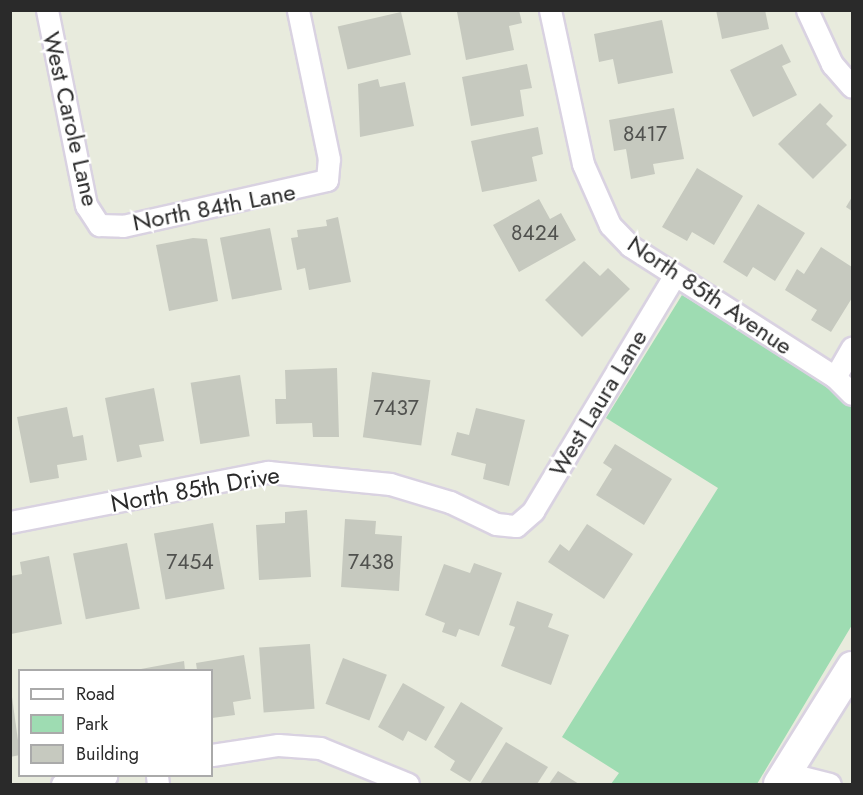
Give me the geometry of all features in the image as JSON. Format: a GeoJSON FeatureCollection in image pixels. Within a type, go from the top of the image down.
{"type":"FeatureCollection","features":[{"type":"Feature","properties":{"kind":"street","name":"West Carole Lane"},"geometry":{"type":"LineString","coordinates":[[47,10],[86,205],[99,225]]}},
{"type":"Feature","properties":{"kind":"street","name":"North 84th Lane"},"geometry":{"type":"LineString","coordinates":[[99,225],[123,226],[327,180],[329,159],[298,10]]}},
{"type":"Feature","properties":{"kind":"street","name":"North 85th Avenue"},"geometry":{"type":"LineString","coordinates":[[550,10],[595,202],[630,246],[843,379],[852,394]]}},
{"type":"Feature","properties":{"kind":"street"},"geometry":{"type":"LineString","coordinates":[[807,10],[832,64],[852,87]]}},
{"type":"Feature","properties":{"kind":"street","name":"West Laura Lane"},"geometry":{"type":"LineString","coordinates":[[516,526],[533,511],[675,276]]}},
{"type":"Feature","properties":{"kind":"street"},"geometry":{"type":"LineString","coordinates":[[843,379],[852,348]]}},
{"type":"Feature","properties":{"kind":"street","name":"North 85th Drive"},"geometry":{"type":"LineString","coordinates":[[10,522],[268,472],[390,484],[450,502],[496,524],[516,526]]}},
{"type":"Feature","properties":{"kind":"street"},"geometry":{"type":"LineString","coordinates":[[830,784],[787,780],[852,667]]}},
{"type":"Feature","properties":{"kind":"street"},"geometry":{"type":"LineString","coordinates":[[213,755],[278,746],[320,748],[408,784]]}},
{"type":"Feature","properties":{"kind":"street"},"geometry":{"type":"LineString","coordinates":[[62,784],[100,777]]}},
{"type":"Feature","properties":{"kind":"green space"},"geometry":{"type":"Polygon","coordinates":[[[682,295],[825,382],[852,406],[852,625],[757,784],[611,784],[619,773],[562,737],[718,488],[606,418],[682,295]]]}},
{"type":"Feature","properties":{"kind":"building"},"geometry":{"type":"Polygon","coordinates":[[[519,10],[522,23],[509,26],[514,50],[466,60],[457,12],[519,10]]]}},
{"type":"Feature","properties":{"kind":"building"},"geometry":{"type":"Polygon","coordinates":[[[716,10],[765,10],[769,29],[722,39],[716,10]]]}},
{"type":"Feature","properties":{"kind":"building"},"geometry":{"type":"Polygon","coordinates":[[[401,12],[411,55],[348,69],[338,27],[401,12]]]}},
{"type":"Feature","properties":{"kind":"building"},"geometry":{"type":"Polygon","coordinates":[[[662,20],[673,73],[618,84],[613,59],[599,62],[594,34],[662,20]]]}},
{"type":"Feature","properties":{"kind":"building"},"geometry":{"type":"Polygon","coordinates":[[[782,44],[791,62],[782,66],[797,95],[753,117],[730,70],[782,44]]]}},
{"type":"Feature","properties":{"kind":"building"},"geometry":{"type":"Polygon","coordinates":[[[527,64],[532,88],[520,90],[524,116],[471,126],[462,77],[527,64]]]}},
{"type":"Feature","properties":{"kind":"building"},"geometry":{"type":"Polygon","coordinates":[[[378,79],[380,87],[405,82],[414,126],[360,137],[358,84],[378,79]]]}},
{"type":"Feature","properties":{"kind":"building"},"geometry":{"type":"Polygon","coordinates":[[[820,103],[833,116],[826,124],[847,145],[813,179],[778,144],[820,103]]]}},
{"type":"Feature","properties":{"kind":"building"},"geometry":{"type":"Polygon","coordinates":[[[674,108],[684,159],[653,164],[655,174],[631,179],[626,149],[614,151],[609,120],[674,108]]]}},
{"type":"Feature","properties":{"kind":"building"},"geometry":{"type":"Polygon","coordinates":[[[538,127],[543,154],[532,157],[537,181],[482,192],[471,141],[538,127]]]}},
{"type":"Feature","properties":{"kind":"building"},"geometry":{"type":"Polygon","coordinates":[[[697,168],[743,196],[714,245],[692,232],[687,241],[662,227],[697,168]]]}},
{"type":"Feature","properties":{"kind":"building"},"geometry":{"type":"Polygon","coordinates":[[[852,197],[852,211],[846,207],[852,197]]]}},
{"type":"Feature","properties":{"kind":"building"},"geometry":{"type":"Polygon","coordinates":[[[539,199],[550,219],[561,213],[576,240],[519,272],[493,225],[539,199]]]}},
{"type":"Feature","properties":{"kind":"building"},"geometry":{"type":"Polygon","coordinates":[[[758,204],[805,233],[775,281],[753,267],[747,277],[723,262],[758,204]]]}},
{"type":"Feature","properties":{"kind":"building"},"geometry":{"type":"Polygon","coordinates":[[[338,217],[351,282],[309,290],[305,268],[297,270],[291,238],[298,237],[297,230],[327,226],[326,220],[338,217]]]}},
{"type":"Feature","properties":{"kind":"building"},"geometry":{"type":"Polygon","coordinates":[[[270,228],[282,290],[232,300],[220,238],[270,228]]]}},
{"type":"Feature","properties":{"kind":"building"},"geometry":{"type":"Polygon","coordinates":[[[193,238],[207,239],[218,301],[169,311],[156,245],[193,238]]]}},
{"type":"Feature","properties":{"kind":"building"},"geometry":{"type":"Polygon","coordinates":[[[821,247],[852,267],[852,298],[831,332],[811,320],[817,310],[785,290],[797,269],[804,274],[821,247]]]}},
{"type":"Feature","properties":{"kind":"building"},"geometry":{"type":"Polygon","coordinates":[[[584,261],[600,276],[608,268],[630,289],[582,337],[545,300],[584,261]]]}},
{"type":"Feature","properties":{"kind":"building"},"geometry":{"type":"Polygon","coordinates":[[[337,368],[339,437],[313,437],[312,423],[276,424],[275,399],[286,399],[285,370],[337,368]]]}},
{"type":"Feature","properties":{"kind":"building"},"geometry":{"type":"Polygon","coordinates":[[[372,372],[430,380],[421,446],[363,437],[372,372]]]}},
{"type":"Feature","properties":{"kind":"building"},"geometry":{"type":"Polygon","coordinates":[[[240,375],[250,436],[200,444],[191,383],[240,375]]]}},
{"type":"Feature","properties":{"kind":"building"},"geometry":{"type":"Polygon","coordinates":[[[154,388],[164,441],[139,445],[142,457],[117,462],[105,398],[154,388]]]}},
{"type":"Feature","properties":{"kind":"building"},"geometry":{"type":"Polygon","coordinates":[[[67,407],[73,437],[83,435],[87,460],[57,465],[59,478],[30,483],[17,417],[67,407]]]}},
{"type":"Feature","properties":{"kind":"building"},"geometry":{"type":"Polygon","coordinates":[[[476,408],[525,420],[509,486],[483,479],[486,464],[451,455],[457,432],[469,435],[476,408]]]}},
{"type":"Feature","properties":{"kind":"building"},"geometry":{"type":"Polygon","coordinates":[[[615,444],[672,479],[644,525],[596,495],[612,469],[603,463],[615,444]]]}},
{"type":"Feature","properties":{"kind":"building"},"geometry":{"type":"Polygon","coordinates":[[[307,510],[311,577],[259,580],[256,525],[285,523],[285,512],[307,510]]]}},
{"type":"Feature","properties":{"kind":"building"},"geometry":{"type":"Polygon","coordinates":[[[345,519],[376,521],[375,534],[402,536],[399,591],[341,587],[345,519]]]}},
{"type":"Feature","properties":{"kind":"building"},"geometry":{"type":"Polygon","coordinates":[[[213,523],[225,589],[166,599],[154,533],[213,523]]]}},
{"type":"Feature","properties":{"kind":"building"},"geometry":{"type":"Polygon","coordinates":[[[587,524],[633,554],[604,599],[548,562],[560,544],[569,551],[587,524]]]}},
{"type":"Feature","properties":{"kind":"building"},"geometry":{"type":"Polygon","coordinates":[[[127,543],[140,609],[86,619],[73,553],[127,543]]]}},
{"type":"Feature","properties":{"kind":"building"},"geometry":{"type":"Polygon","coordinates":[[[49,556],[62,624],[11,634],[10,576],[22,574],[20,562],[49,556]]]}},
{"type":"Feature","properties":{"kind":"building"},"geometry":{"type":"Polygon","coordinates":[[[474,563],[502,573],[479,636],[459,629],[456,637],[442,632],[445,623],[425,615],[444,564],[470,573],[474,563]]]}},
{"type":"Feature","properties":{"kind":"building"},"geometry":{"type":"Polygon","coordinates":[[[517,601],[553,614],[548,627],[569,635],[551,685],[501,666],[515,627],[509,625],[517,601]]]}},
{"type":"Feature","properties":{"kind":"building"},"geometry":{"type":"Polygon","coordinates":[[[310,644],[315,709],[264,712],[259,648],[310,644]]]}},
{"type":"Feature","properties":{"kind":"building"},"geometry":{"type":"Polygon","coordinates":[[[244,655],[251,699],[233,702],[235,715],[213,718],[213,669],[197,669],[196,663],[244,655]]]}},
{"type":"Feature","properties":{"kind":"building"},"geometry":{"type":"Polygon","coordinates":[[[343,658],[387,675],[369,721],[325,704],[343,658]]]}},
{"type":"Feature","properties":{"kind":"building"},"geometry":{"type":"Polygon","coordinates":[[[184,661],[185,669],[141,669],[184,661]]]}},
{"type":"Feature","properties":{"kind":"building"},"geometry":{"type":"Polygon","coordinates":[[[403,683],[445,707],[426,741],[408,731],[403,741],[378,727],[403,683]]]}},
{"type":"Feature","properties":{"kind":"building"},"geometry":{"type":"Polygon","coordinates":[[[10,697],[12,697],[18,740],[18,755],[10,757],[10,697]]]}},
{"type":"Feature","properties":{"kind":"building"},"geometry":{"type":"Polygon","coordinates":[[[461,702],[503,728],[470,782],[450,770],[455,761],[434,747],[461,702]]]}},
{"type":"Feature","properties":{"kind":"building"},"geometry":{"type":"Polygon","coordinates":[[[506,742],[548,767],[537,784],[480,784],[506,742]]]}},
{"type":"Feature","properties":{"kind":"building"},"geometry":{"type":"Polygon","coordinates":[[[558,771],[579,784],[549,784],[558,771]]]}}]}
